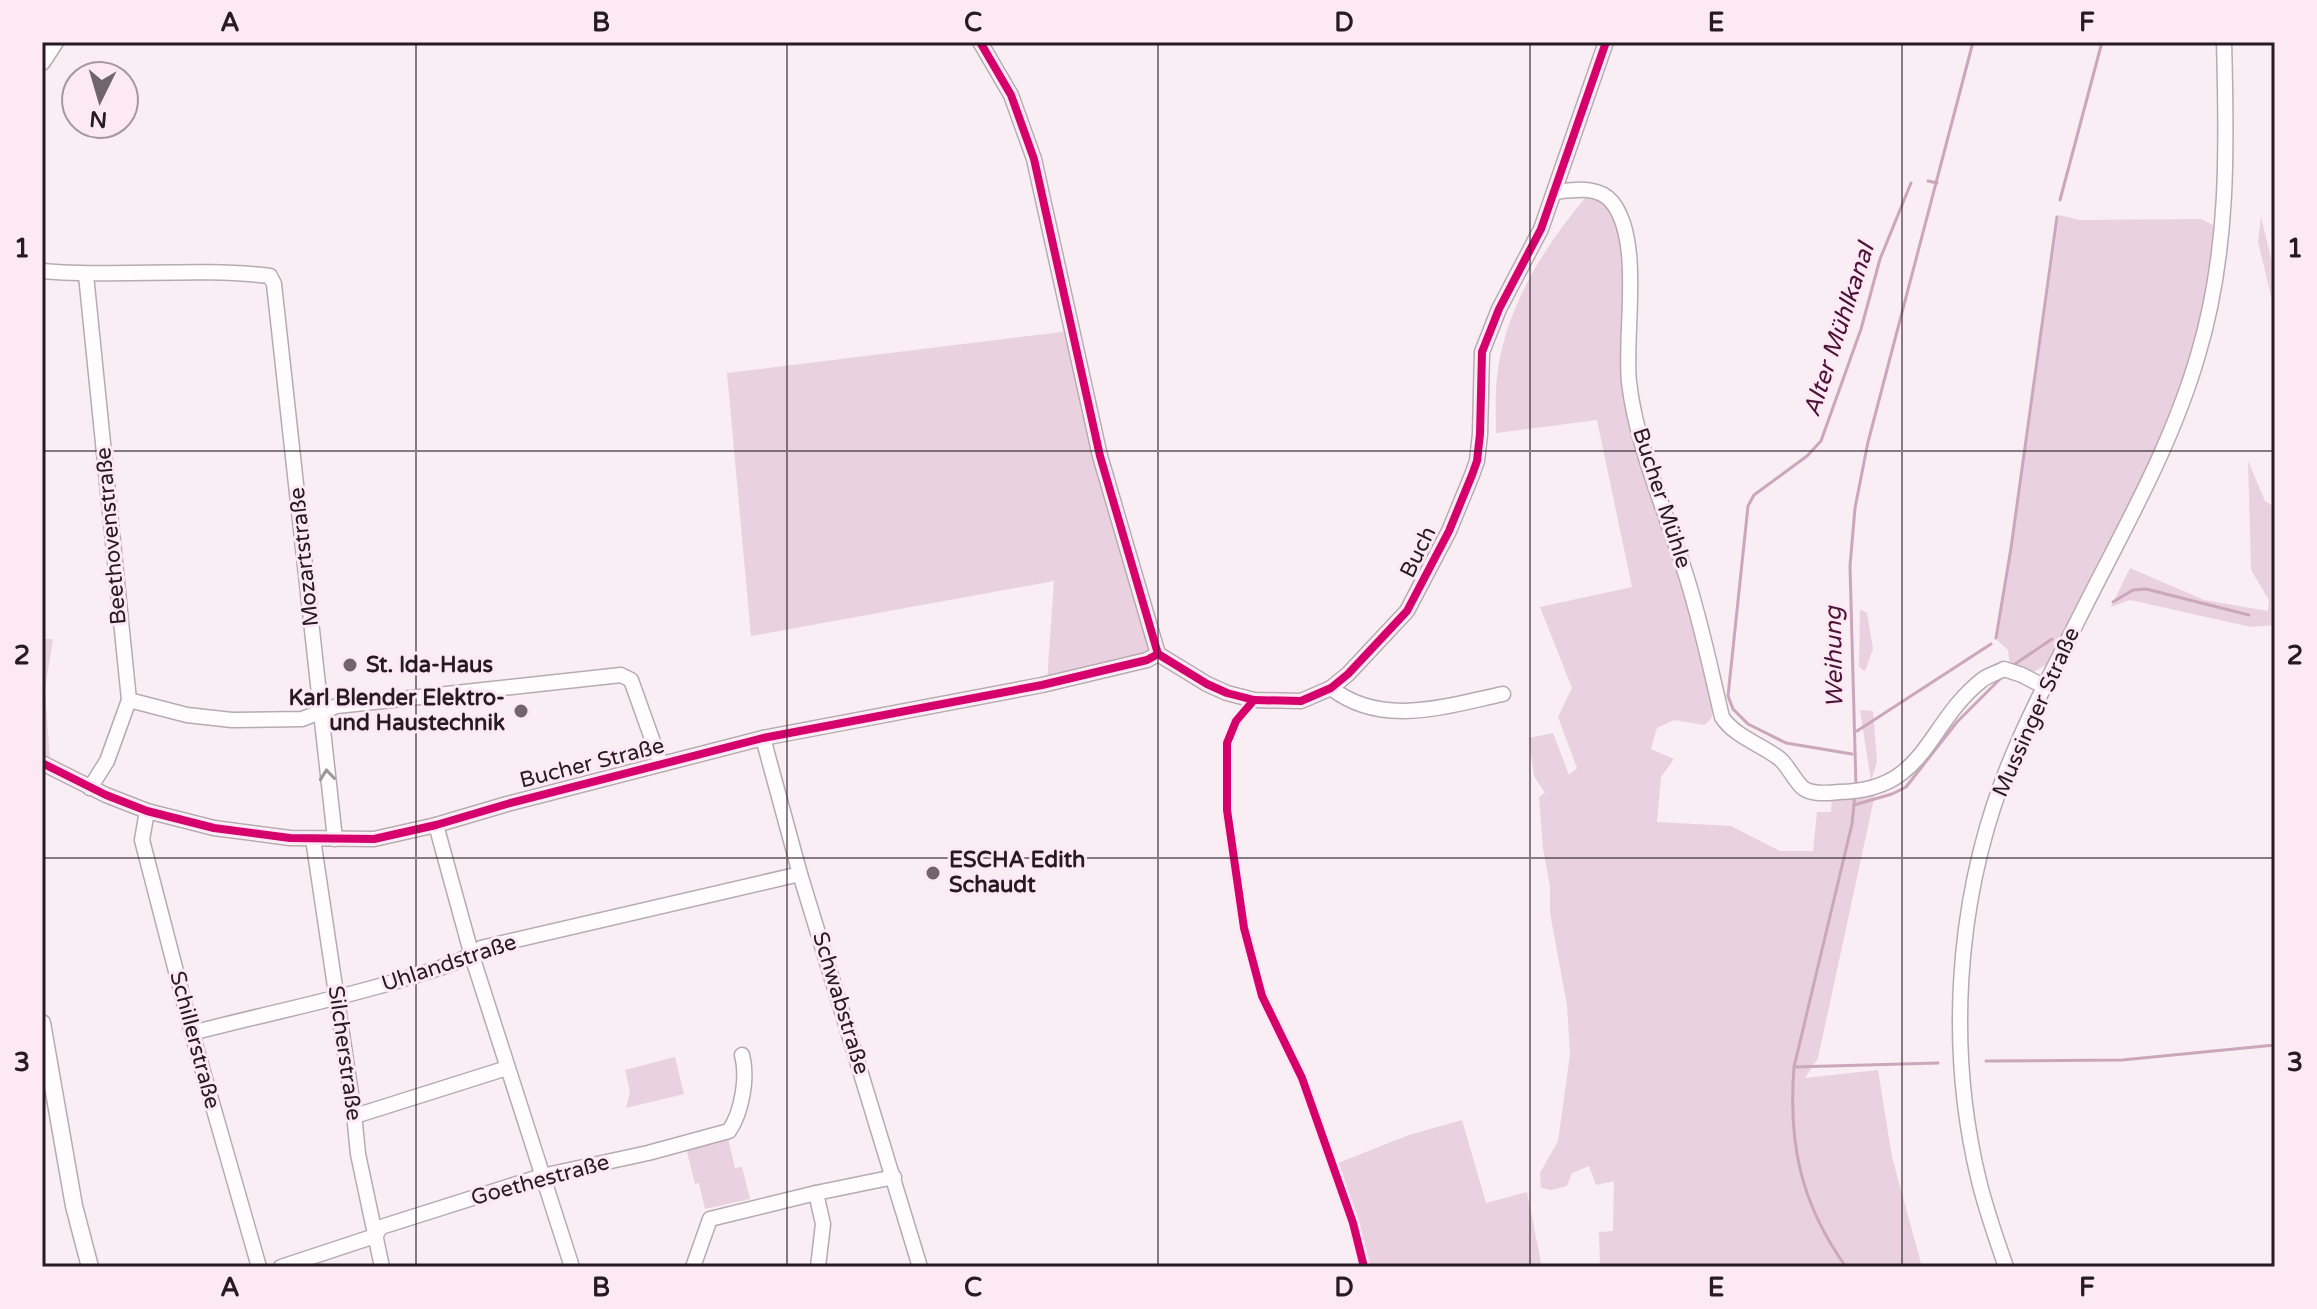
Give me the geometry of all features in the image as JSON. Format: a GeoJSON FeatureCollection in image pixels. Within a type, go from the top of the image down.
{"type":"FeatureCollection","features":[{"type":"Feature","properties":{"kind":"main road"},"geometry":{"type":"LineString","coordinates":[[42,62],[55,42]]}},
{"type":"Feature","properties":{"kind":"main road"},"geometry":{"type":"LineString","coordinates":[[42,1023],[74,1206],[90,1267]]}},
{"type":"Feature","properties":{"kind":"street"},"geometry":{"type":"LineString","coordinates":[[980,42],[1011,95],[1034,159],[1100,456],[1158,654]]}},
{"type":"Feature","properties":{"kind":"street"},"geometry":{"type":"LineString","coordinates":[[1555,192],[1606,42]]}},
{"type":"Feature","properties":{"kind":"street","name":"Mussinger Straße"},"geometry":{"type":"LineString","coordinates":[[2006,1267],[1988,1213],[1972,1148],[1962,1070],[1962,968],[1974,881],[1990,819],[2019,739],[2153,474],[2195,366],[2211,306],[2223,219],[2227,149],[2224,42]]}},
{"type":"Feature","properties":{"kind":"street","name":"Bucher Mühle"},"geometry":{"type":"LineString","coordinates":[[1555,192],[1587,190],[1602,193],[1612,202],[1627,234],[1629,382],[1637,425],[1697,609],[1722,717],[1729,729],[1758,743],[1783,762],[1804,789],[1818,793],[1868,791],[1906,772],[1955,708],[1982,679],[2004,669],[2045,687]]}},
{"type":"Feature","properties":{"kind":"street","name":"Buch"},"geometry":{"type":"LineString","coordinates":[[1158,654],[1207,684],[1254,700],[1301,701],[1331,688],[1392,630],[1407,611],[1464,499],[1479,447],[1482,352],[1499,309],[1541,229],[1555,192]]}},
{"type":"Feature","properties":{"kind":"street"},"geometry":{"type":"LineString","coordinates":[[42,271],[86,275]]}},
{"type":"Feature","properties":{"kind":"street","name":"Mozartstraße"},"geometry":{"type":"LineString","coordinates":[[86,275],[233,272],[270,276],[274,284],[335,839]]}},
{"type":"Feature","properties":{"kind":"street","name":"Beethovenstraße"},"geometry":{"type":"LineString","coordinates":[[86,275],[129,700],[107,761],[90,788]]}},
{"type":"Feature","properties":{"kind":"street","name":"Bucher Straße"},"geometry":{"type":"LineString","coordinates":[[42,763],[90,788],[147,811],[214,828],[313,839],[391,837],[763,738],[1042,685],[1147,660],[1158,654]]}},
{"type":"Feature","properties":{"kind":"street"},"geometry":{"type":"LineString","coordinates":[[129,700],[187,715],[232,720],[302,719],[337,706],[621,675],[631,680],[661,764]]}},
{"type":"Feature","properties":{"kind":"street"},"geometry":{"type":"LineString","coordinates":[[1331,688],[1341,696],[1373,709],[1406,712],[1503,694]]}},
{"type":"Feature","properties":{"kind":"street","name":"Schwabstraße"},"geometry":{"type":"LineString","coordinates":[[763,738],[800,874],[920,1267]]}},
{"type":"Feature","properties":{"kind":"street","name":"Schillerstraße"},"geometry":{"type":"LineString","coordinates":[[147,811],[142,840],[192,1033],[259,1267]]}},
{"type":"Feature","properties":{"kind":"street"},"geometry":{"type":"LineString","coordinates":[[436,825],[472,956],[572,1267]]}},
{"type":"Feature","properties":{"kind":"street","name":"Silcherstraße"},"geometry":{"type":"LineString","coordinates":[[313,839],[355,1116],[358,1154],[382,1267]]}},
{"type":"Feature","properties":{"kind":"street","name":"Uhlandstraße"},"geometry":{"type":"LineString","coordinates":[[192,1033],[338,999],[444,967],[472,956],[481,948],[800,874]]}},
{"type":"Feature","properties":{"kind":"street","name":"Goethestraße"},"geometry":{"type":"LineString","coordinates":[[281,1267],[375,1236],[381,1227],[542,1176],[648,1153],[729,1131],[735,1120],[746,1071],[742,1055]]}},
{"type":"Feature","properties":{"kind":"street"},"geometry":{"type":"LineString","coordinates":[[355,1116],[507,1068]]}},
{"type":"Feature","properties":{"kind":"street"},"geometry":{"type":"LineString","coordinates":[[693,1267],[710,1219],[894,1177]]}},
{"type":"Feature","properties":{"kind":"street"},"geometry":{"type":"LineString","coordinates":[[816,1193],[823,1224],[818,1267]]}},
{"type":"Feature","properties":{"kind":"shaded area"},"geometry":{"type":"Polygon","coordinates":[[[1587,196],[1602,199],[1613,210],[1623,246],[1625,366],[1711,687],[1712,717],[1705,725],[1674,720],[1657,728],[1651,749],[1674,759],[1661,777],[1657,822],[1731,826],[1780,851],[1813,851],[1817,812],[1831,812],[1832,797],[1875,794],[1818,1058],[1805,1078],[1878,1070],[1892,1157],[1922,1267],[1600,1267],[1599,1232],[1613,1231],[1614,1181],[1596,1185],[1589,1166],[1572,1173],[1567,1186],[1551,1190],[1541,1188],[1540,1173],[1558,1141],[1570,1055],[1567,1005],[1550,913],[1550,886],[1543,849],[1539,797],[1545,793],[1534,776],[1529,738],[1553,733],[1569,775],[1577,768],[1558,717],[1572,688],[1540,607],[1632,587],[1597,420],[1496,433],[1496,391],[1501,352],[1517,303],[1541,258],[1587,196]]]}},
{"type":"Feature","properties":{"kind":"shaded area"},"geometry":{"type":"Polygon","coordinates":[[[2059,215],[2079,220],[2201,219],[2213,225],[2217,232],[2194,351],[2161,443],[2049,663],[2032,673],[2010,666],[2008,650],[1997,640],[2059,215]]]}},
{"type":"Feature","properties":{"kind":"shaded area"},"geometry":{"type":"Polygon","coordinates":[[[2261,217],[2275,274],[2275,312],[2258,242],[2261,217]]]}},
{"type":"Feature","properties":{"kind":"shaded area"},"geometry":{"type":"Polygon","coordinates":[[[1070,331],[1154,643],[1149,655],[1047,681],[1054,581],[751,636],[727,373],[1070,331]]]}},
{"type":"Feature","properties":{"kind":"shaded area"},"geometry":{"type":"Polygon","coordinates":[[[2248,461],[2265,501],[2275,507],[2275,625],[2251,627],[2130,600],[2111,607],[2130,568],[2204,600],[2268,611],[2269,600],[2251,570],[2248,461]]]}},
{"type":"Feature","properties":{"kind":"shaded area"},"geometry":{"type":"Polygon","coordinates":[[[1860,609],[1867,613],[1873,649],[1865,671],[1859,667],[1860,609]]]}},
{"type":"Feature","properties":{"kind":"shaded area"},"geometry":{"type":"Polygon","coordinates":[[[42,639],[53,639],[45,689],[50,761],[42,757],[42,639]]]}},
{"type":"Feature","properties":{"kind":"shaded area"},"geometry":{"type":"Polygon","coordinates":[[[1860,710],[1873,711],[1877,762],[1871,781],[1860,710]]]}},
{"type":"Feature","properties":{"kind":"shaded area"},"geometry":{"type":"Polygon","coordinates":[[[675,1057],[684,1094],[626,1108],[630,1091],[625,1070],[675,1057]]]}},
{"type":"Feature","properties":{"kind":"shaded area"},"geometry":{"type":"Polygon","coordinates":[[[1462,1120],[1486,1203],[1527,1192],[1542,1267],[1369,1267],[1338,1163],[1409,1135],[1462,1120]]]}},
{"type":"Feature","properties":{"kind":"shaded area"},"geometry":{"type":"Polygon","coordinates":[[[728,1138],[735,1168],[742,1167],[750,1199],[705,1209],[686,1148],[728,1138]]]}},
{"type":"Feature","properties":{"kind":"waterway","name":"Weihung"},"geometry":{"type":"LineString","coordinates":[[1856,787],[1850,566],[1855,508],[1868,442],[1973,42]]}},
{"type":"Feature","properties":{"kind":"waterway"},"geometry":{"type":"LineString","coordinates":[[2060,200],[2102,42]]}},
{"type":"Feature","properties":{"kind":"waterway","name":"Weihung"},"geometry":{"type":"LineString","coordinates":[[1928,181],[1937,183]]}},
{"type":"Feature","properties":{"kind":"waterway","name":"Alter Mühlkanal"},"geometry":{"type":"LineString","coordinates":[[1852,754],[1786,743],[1748,724],[1733,709],[1728,696],[1748,506],[1754,495],[1807,456],[1821,441],[1861,329],[1880,259],[1911,183]]}},
{"type":"Feature","properties":{"kind":"waterway"},"geometry":{"type":"LineString","coordinates":[[1996,638],[2057,217]]}},
{"type":"Feature","properties":{"kind":"waterway"},"geometry":{"type":"LineString","coordinates":[[2113,602],[2133,590],[2146,589],[2249,615]]}},
{"type":"Feature","properties":{"kind":"waterway"},"geometry":{"type":"LineString","coordinates":[[2015,664],[2052,639]]}},
{"type":"Feature","properties":{"kind":"waterway"},"geometry":{"type":"LineString","coordinates":[[1857,731],[1991,644]]}},
{"type":"Feature","properties":{"kind":"waterway"},"geometry":{"type":"LineString","coordinates":[[1854,805],[1906,787],[1957,722],[2000,679]]}},
{"type":"Feature","properties":{"kind":"waterway","name":"Weihung"},"geometry":{"type":"LineString","coordinates":[[1846,1267],[1818,1220],[1808,1196],[1796,1148],[1793,1095],[1794,1067],[1852,824],[1855,794]]}},
{"type":"Feature","properties":{"kind":"waterway"},"geometry":{"type":"LineString","coordinates":[[1986,1061],[2122,1060],[2275,1045]]}},
{"type":"Feature","properties":{"kind":"waterway"},"geometry":{"type":"LineString","coordinates":[[1794,1067],[1938,1063]]}},
{"type":"Feature","properties":{"kind":"cycle path"},"geometry":{"type":"LineString","coordinates":[[980,42],[1011,95],[1034,159],[1100,456],[1158,654]]}},
{"type":"Feature","properties":{"kind":"cycle path"},"geometry":{"type":"LineString","coordinates":[[1158,654],[1227,693],[1254,700],[1301,701],[1331,688],[1348,674],[1407,611],[1449,531],[1477,461],[1482,352],[1499,309],[1541,229],[1606,42]]}},
{"type":"Feature","properties":{"kind":"cycle path"},"geometry":{"type":"LineString","coordinates":[[42,763],[106,795],[147,811],[214,828],[290,838],[374,839],[763,738],[1042,685],[1147,660],[1158,654]]}},
{"type":"Feature","properties":{"kind":"cycle path"},"geometry":{"type":"LineString","coordinates":[[1254,700],[1236,721],[1227,743],[1227,810],[1244,928],[1262,996],[1302,1078],[1353,1223],[1364,1267]]}},
{"type":"Feature","properties":{"kind":"place","name":"St. Ida-Haus"},"geometry":{"type":"Point","coordinates":[350,665]}},
{"type":"Feature","properties":{"kind":"place","name":"Karl Blender Elektro- und Haustechnik"},"geometry":{"type":"Point","coordinates":[521,711]}},
{"type":"Feature","properties":{"kind":"place","name":"ESCHA Edith Schaudt"},"geometry":{"type":"Point","coordinates":[933,873]}}]}
